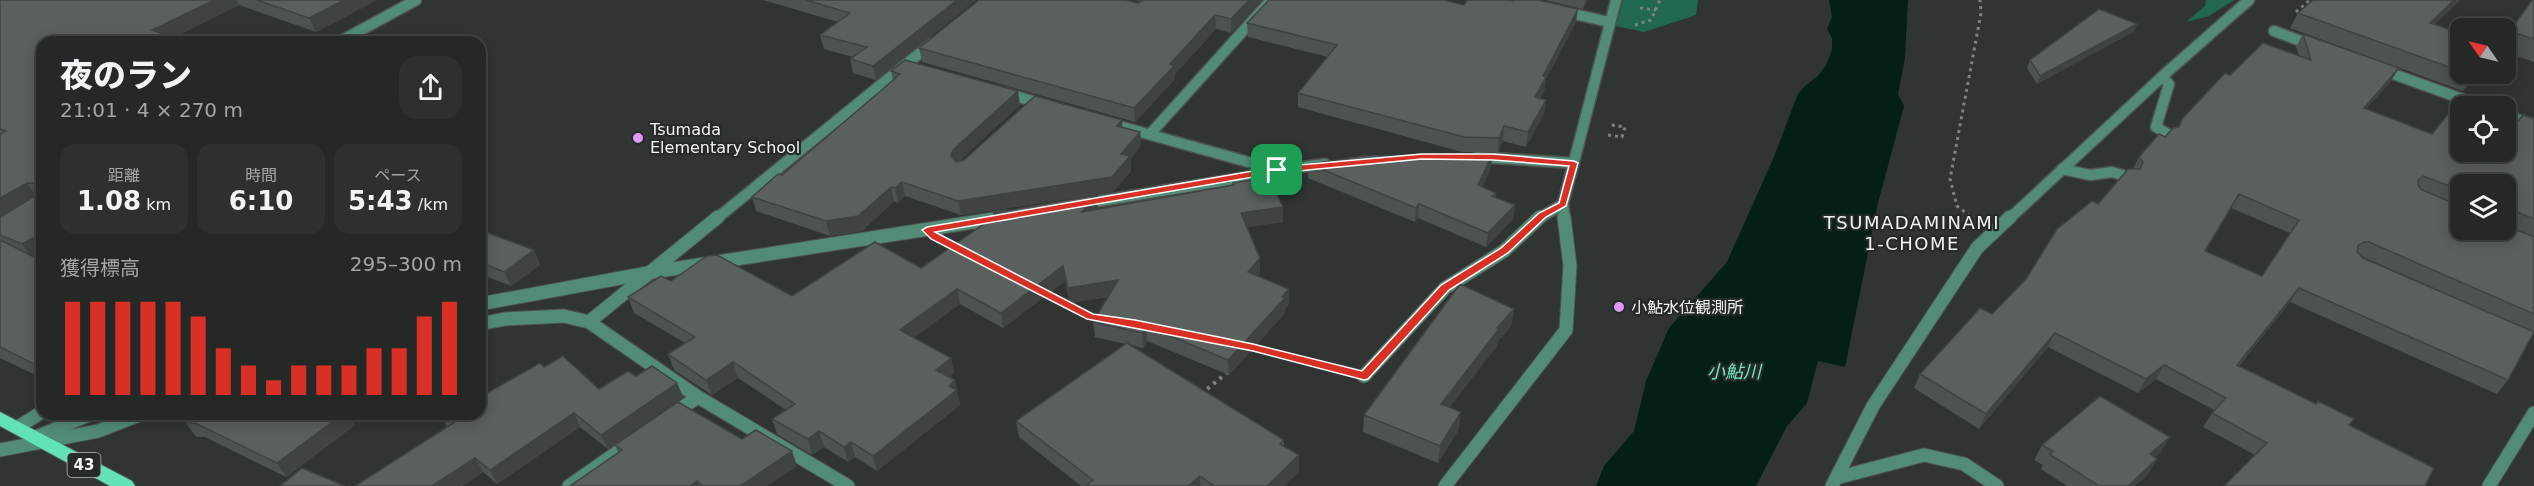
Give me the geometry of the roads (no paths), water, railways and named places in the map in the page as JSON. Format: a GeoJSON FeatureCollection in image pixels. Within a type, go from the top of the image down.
{"type":"FeatureCollection","features":[{"type":"Feature","properties":{"kind":"main road","name":"43"},"geometry":{"type":"LineString","coordinates":[[0,418],[38,441],[126,486]]}},
{"type":"Feature","properties":{"kind":"street"},"geometry":{"type":"LineString","coordinates":[[350,36],[416,0]]}},
{"type":"Feature","properties":{"kind":"street"},"geometry":{"type":"LineString","coordinates":[[1151,133],[1271,0]]}},
{"type":"Feature","properties":{"kind":"street"},"geometry":{"type":"LineString","coordinates":[[1445,486],[1566,330],[1570,266],[1563,204],[1616,0]]}},
{"type":"Feature","properties":{"kind":"street"},"geometry":{"type":"LineString","coordinates":[[1834,482],[1874,406],[1977,248],[2249,0]]}},
{"type":"Feature","properties":{"kind":"street"},"geometry":{"type":"LineString","coordinates":[[1554,10],[1609,22]]}},
{"type":"Feature","properties":{"kind":"street"},"geometry":{"type":"LineString","coordinates":[[2274,31],[2329,51]]}},
{"type":"Feature","properties":{"kind":"street"},"geometry":{"type":"LineString","coordinates":[[589,322],[911,66],[941,36]]}},
{"type":"Feature","properties":{"kind":"street"},"geometry":{"type":"LineString","coordinates":[[2373,67],[2454,96]]}},
{"type":"Feature","properties":{"kind":"street"},"geometry":{"type":"LineString","coordinates":[[2162,77],[2169,84],[2156,127],[2168,134]]}},
{"type":"Feature","properties":{"kind":"street"},"geometry":{"type":"LineString","coordinates":[[992,89],[1030,105],[1058,108]]}},
{"type":"Feature","properties":{"kind":"street"},"geometry":{"type":"LineString","coordinates":[[1092,118],[1277,170]]}},
{"type":"Feature","properties":{"kind":"street"},"geometry":{"type":"LineString","coordinates":[[2516,119],[2534,125]]}},
{"type":"Feature","properties":{"kind":"street"},"geometry":{"type":"LineString","coordinates":[[1469,157],[1574,163]]}},
{"type":"Feature","properties":{"kind":"street"},"geometry":{"type":"LineString","coordinates":[[1069,207],[1277,170],[1337,163]]}},
{"type":"Feature","properties":{"kind":"street"},"geometry":{"type":"LineString","coordinates":[[2062,169],[2090,174],[2112,171],[2129,177]]}},
{"type":"Feature","properties":{"kind":"street"},"geometry":{"type":"LineString","coordinates":[[1364,376],[1445,288],[1504,250],[1542,215],[1563,204]]}},
{"type":"Feature","properties":{"kind":"street"},"geometry":{"type":"LineString","coordinates":[[486,299],[1022,214]]}},
{"type":"Feature","properties":{"kind":"street"},"geometry":{"type":"LineString","coordinates":[[486,323],[505,319],[564,316],[589,322],[698,397],[848,486]]}},
{"type":"Feature","properties":{"kind":"street"},"geometry":{"type":"LineString","coordinates":[[661,422],[698,397]]}},
{"type":"Feature","properties":{"kind":"street"},"geometry":{"type":"LineString","coordinates":[[2489,486],[2534,413]]}},
{"type":"Feature","properties":{"kind":"street"},"geometry":{"type":"LineString","coordinates":[[18,428],[36,416]]}},
{"type":"Feature","properties":{"kind":"street"},"geometry":{"type":"LineString","coordinates":[[38,441],[80,420]]}},
{"type":"Feature","properties":{"kind":"street"},"geometry":{"type":"LineString","coordinates":[[0,450],[98,431],[126,420]]}},
{"type":"Feature","properties":{"kind":"street"},"geometry":{"type":"LineString","coordinates":[[569,486],[643,435]]}},
{"type":"Feature","properties":{"kind":"street"},"geometry":{"type":"LineString","coordinates":[[1834,482],[1924,455],[1964,464],[1996,486]]}},
{"type":"Feature","properties":{"kind":"water","name":"小鮎川"},"geometry":{"type":"Polygon","coordinates":[[[1829,0],[1908,0],[1905,58],[1898,94],[1904,106],[1878,203],[1845,367],[1818,361],[1807,403],[1787,426],[1756,486],[1596,486],[1604,466],[1634,431],[1646,381],[1669,328],[1727,262],[1773,159],[1798,94],[1818,76],[1826,65],[1832,50],[1832,38],[1827,29],[1832,17],[1829,0]]]}},
{"type":"Feature","properties":{"kind":"place","name":"Tsumada Elementary School"},"geometry":{"type":"Point","coordinates":[638,138]}},
{"type":"Feature","properties":{"kind":"place","name":"小鮎水位観測所"},"geometry":{"type":"Point","coordinates":[1619,307]}},
{"type":"Feature","properties":{"kind":"district","name":"TSUMADAMINAMI 1-CHOME"},"geometry":{"type":"Point","coordinates":[1912,232]}}]}
